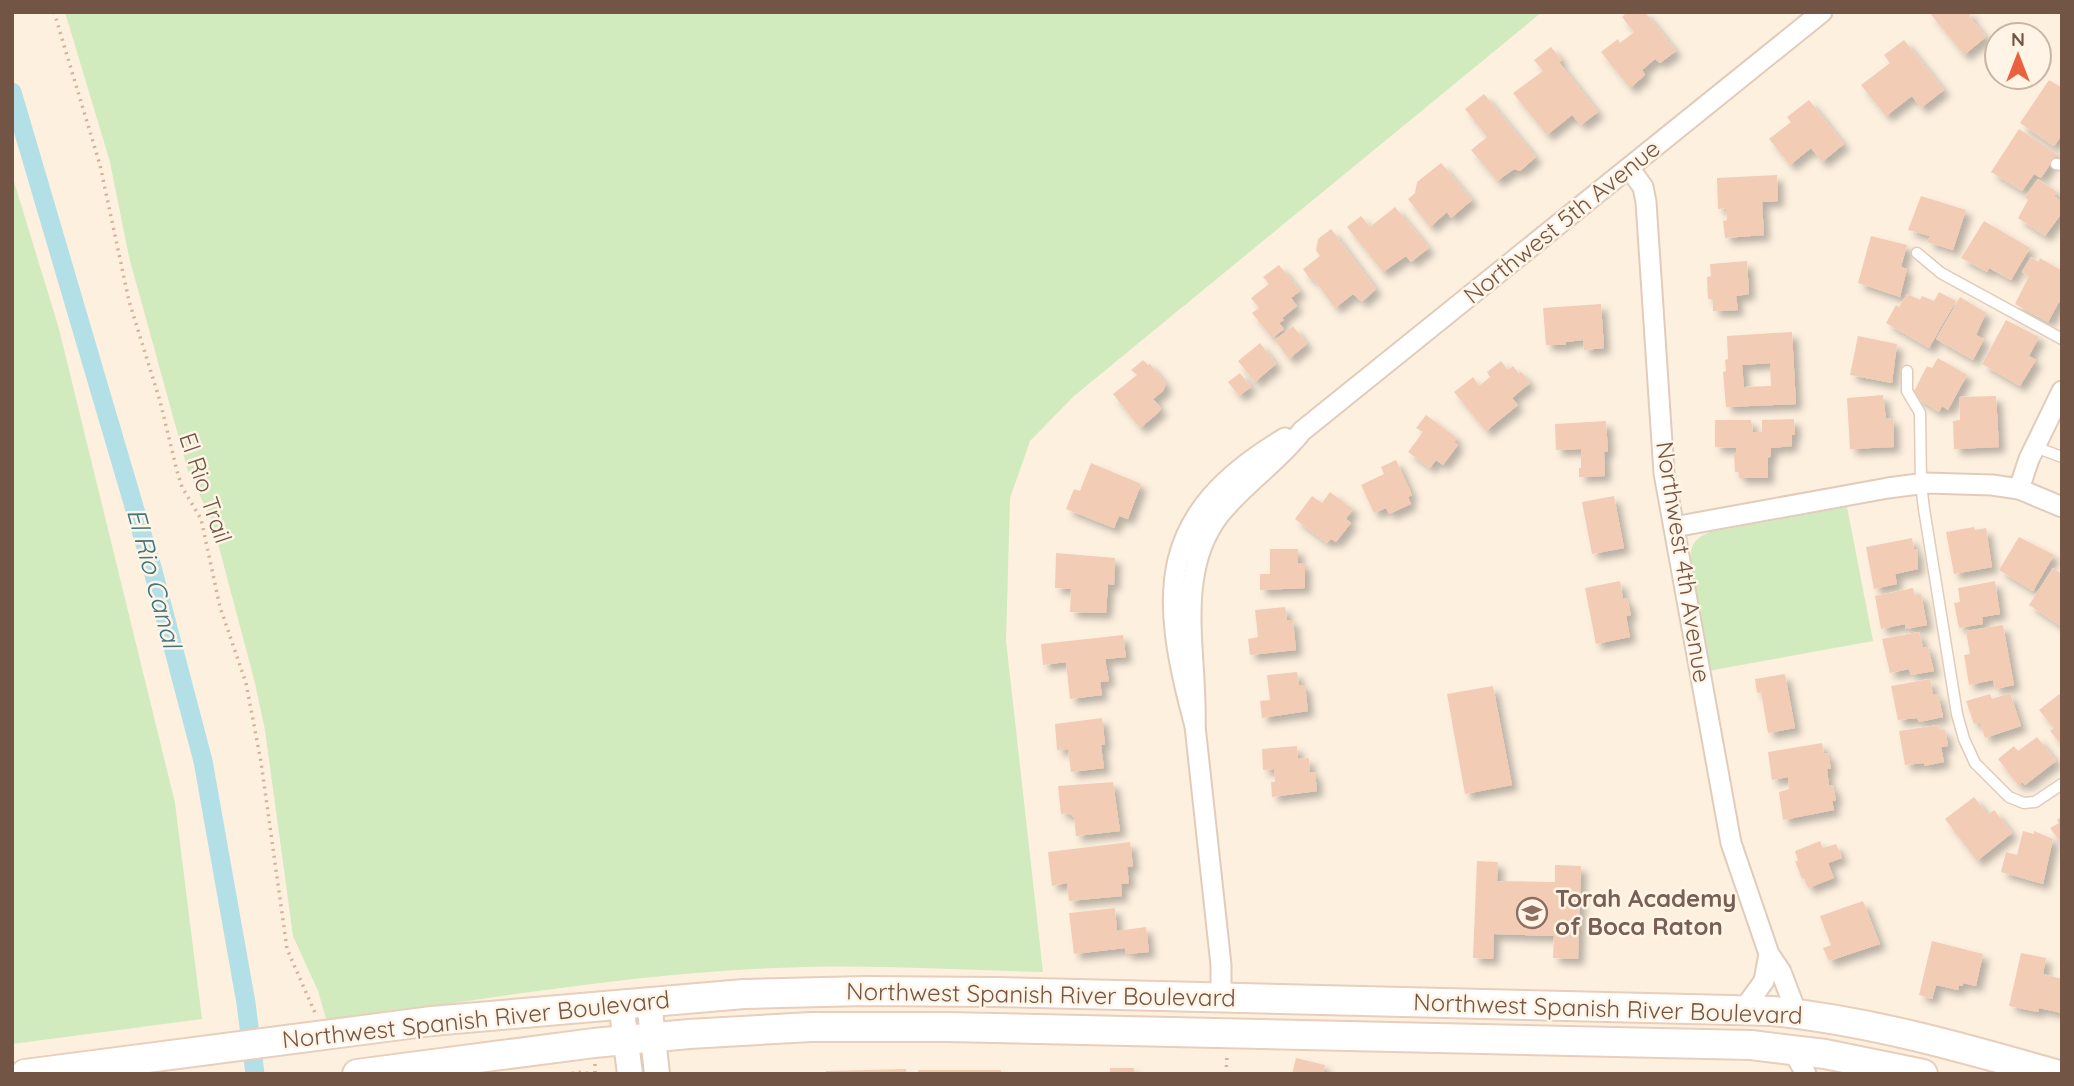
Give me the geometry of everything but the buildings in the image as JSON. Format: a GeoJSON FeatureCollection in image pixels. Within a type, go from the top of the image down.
{"type":"FeatureCollection","features":[{"type":"Feature","properties":{"kind":"main road","name":"Northwest Spanish River Boulevard"},"geometry":{"type":"LineString","coordinates":[[25,1074],[432,1021],[744,994],[865,991],[1743,1010],[1797,1014],[1913,1034],[2055,1074]]}},
{"type":"Feature","properties":{"kind":"main road"},"geometry":{"type":"LineString","coordinates":[[1019,1029],[1104,1014],[1194,1014],[1221,997]]}},
{"type":"Feature","properties":{"kind":"main road","name":"Northwest Spanish River Boulevard"},"geometry":{"type":"LineString","coordinates":[[357,1074],[639,1039],[811,1027],[1715,1043],[1792,1049],[1849,1067],[1923,1074]]}},
{"type":"Feature","properties":{"kind":"street","name":"Northwest 5th Avenue"},"geometry":{"type":"LineString","coordinates":[[1221,997],[1221,965],[1195,726],[1191,596],[1200,552],[1218,516],[1288,449],[1302,431],[1822,12]]}},
{"type":"Feature","properties":{"kind":"street","name":"Northwest 4th Avenue"},"geometry":{"type":"LineString","coordinates":[[1629,168],[1643,187],[1646,202],[1664,473],[1731,843],[1769,954],[1781,972],[1797,1014]]}},
{"type":"Feature","properties":{"kind":"street"},"geometry":{"type":"LineString","coordinates":[[2019,489],[2035,447],[2062,391]]}},
{"type":"Feature","properties":{"kind":"street"},"geometry":{"type":"LineString","coordinates":[[1674,527],[1921,484],[1972,484],[2019,489],[2062,507]]}},
{"type":"Feature","properties":{"kind":"street"},"geometry":{"type":"LineString","coordinates":[[1743,1010],[1764,981],[1769,954]]}},
{"type":"Feature","properties":{"kind":"street"},"geometry":{"type":"LineString","coordinates":[[635,1002],[639,1039],[656,1074]]}},
{"type":"Feature","properties":{"kind":"street"},"geometry":{"type":"LineString","coordinates":[[630,1074],[639,1039]]}},
{"type":"Feature","properties":{"kind":"street"},"geometry":{"type":"LineString","coordinates":[[1792,1049],[1806,1074]]}},
{"type":"Feature","properties":{"kind":"lane"},"geometry":{"type":"LineString","coordinates":[[1917,253],[1941,272],[2062,339]]}},
{"type":"Feature","properties":{"kind":"lane"},"geometry":{"type":"LineString","coordinates":[[1907,371],[1907,391],[1920,413],[1921,484],[1948,663],[1964,739],[1975,763],[2009,797],[2024,803],[2035,802],[2062,784]]}},
{"type":"Feature","properties":{"kind":"lane"},"geometry":{"type":"LineString","coordinates":[[2035,447],[2062,457]]}},
{"type":"Feature","properties":{"kind":"path","name":"El Rio Trail"},"geometry":{"type":"LineString","coordinates":[[54,12],[100,165],[129,301],[160,401],[177,471],[182,487],[201,519],[220,607],[246,683],[261,762],[287,949],[317,1017]]}},
{"type":"Feature","properties":{"kind":"path"},"geometry":{"type":"LineString","coordinates":[[565,1074],[591,1074]]}},
{"type":"Feature","properties":{"kind":"green space"},"geometry":{"type":"Polygon","coordinates":[[[65,12],[1542,12],[1074,396],[1030,441],[1010,498],[1006,641],[1043,972],[803,967],[683,974],[564,987],[327,1022],[318,991],[293,936],[265,730],[254,679],[212,521],[188,471],[129,257],[110,162],[65,12]]]}},
{"type":"Feature","properties":{"kind":"green space"},"geometry":{"type":"Polygon","coordinates":[[[12,175],[59,329],[175,803],[202,1019],[12,1044],[12,175]]]}},
{"type":"Feature","properties":{"kind":"green space"},"geometry":{"type":"Polygon","coordinates":[[[1847,507],[1873,641],[1708,671],[1690,570],[1696,540],[1710,532],[1847,507]]]}},
{"type":"Feature","properties":{"kind":"waterway","name":"El Rio Canal"},"geometry":{"type":"LineString","coordinates":[[12,92],[153,571],[203,761],[246,1003],[255,1074]]}},
{"type":"Feature","properties":{"kind":"place","name":"Torah Academy of Boca Raton"},"geometry":{"type":"Point","coordinates":[1532,913]}}]}
